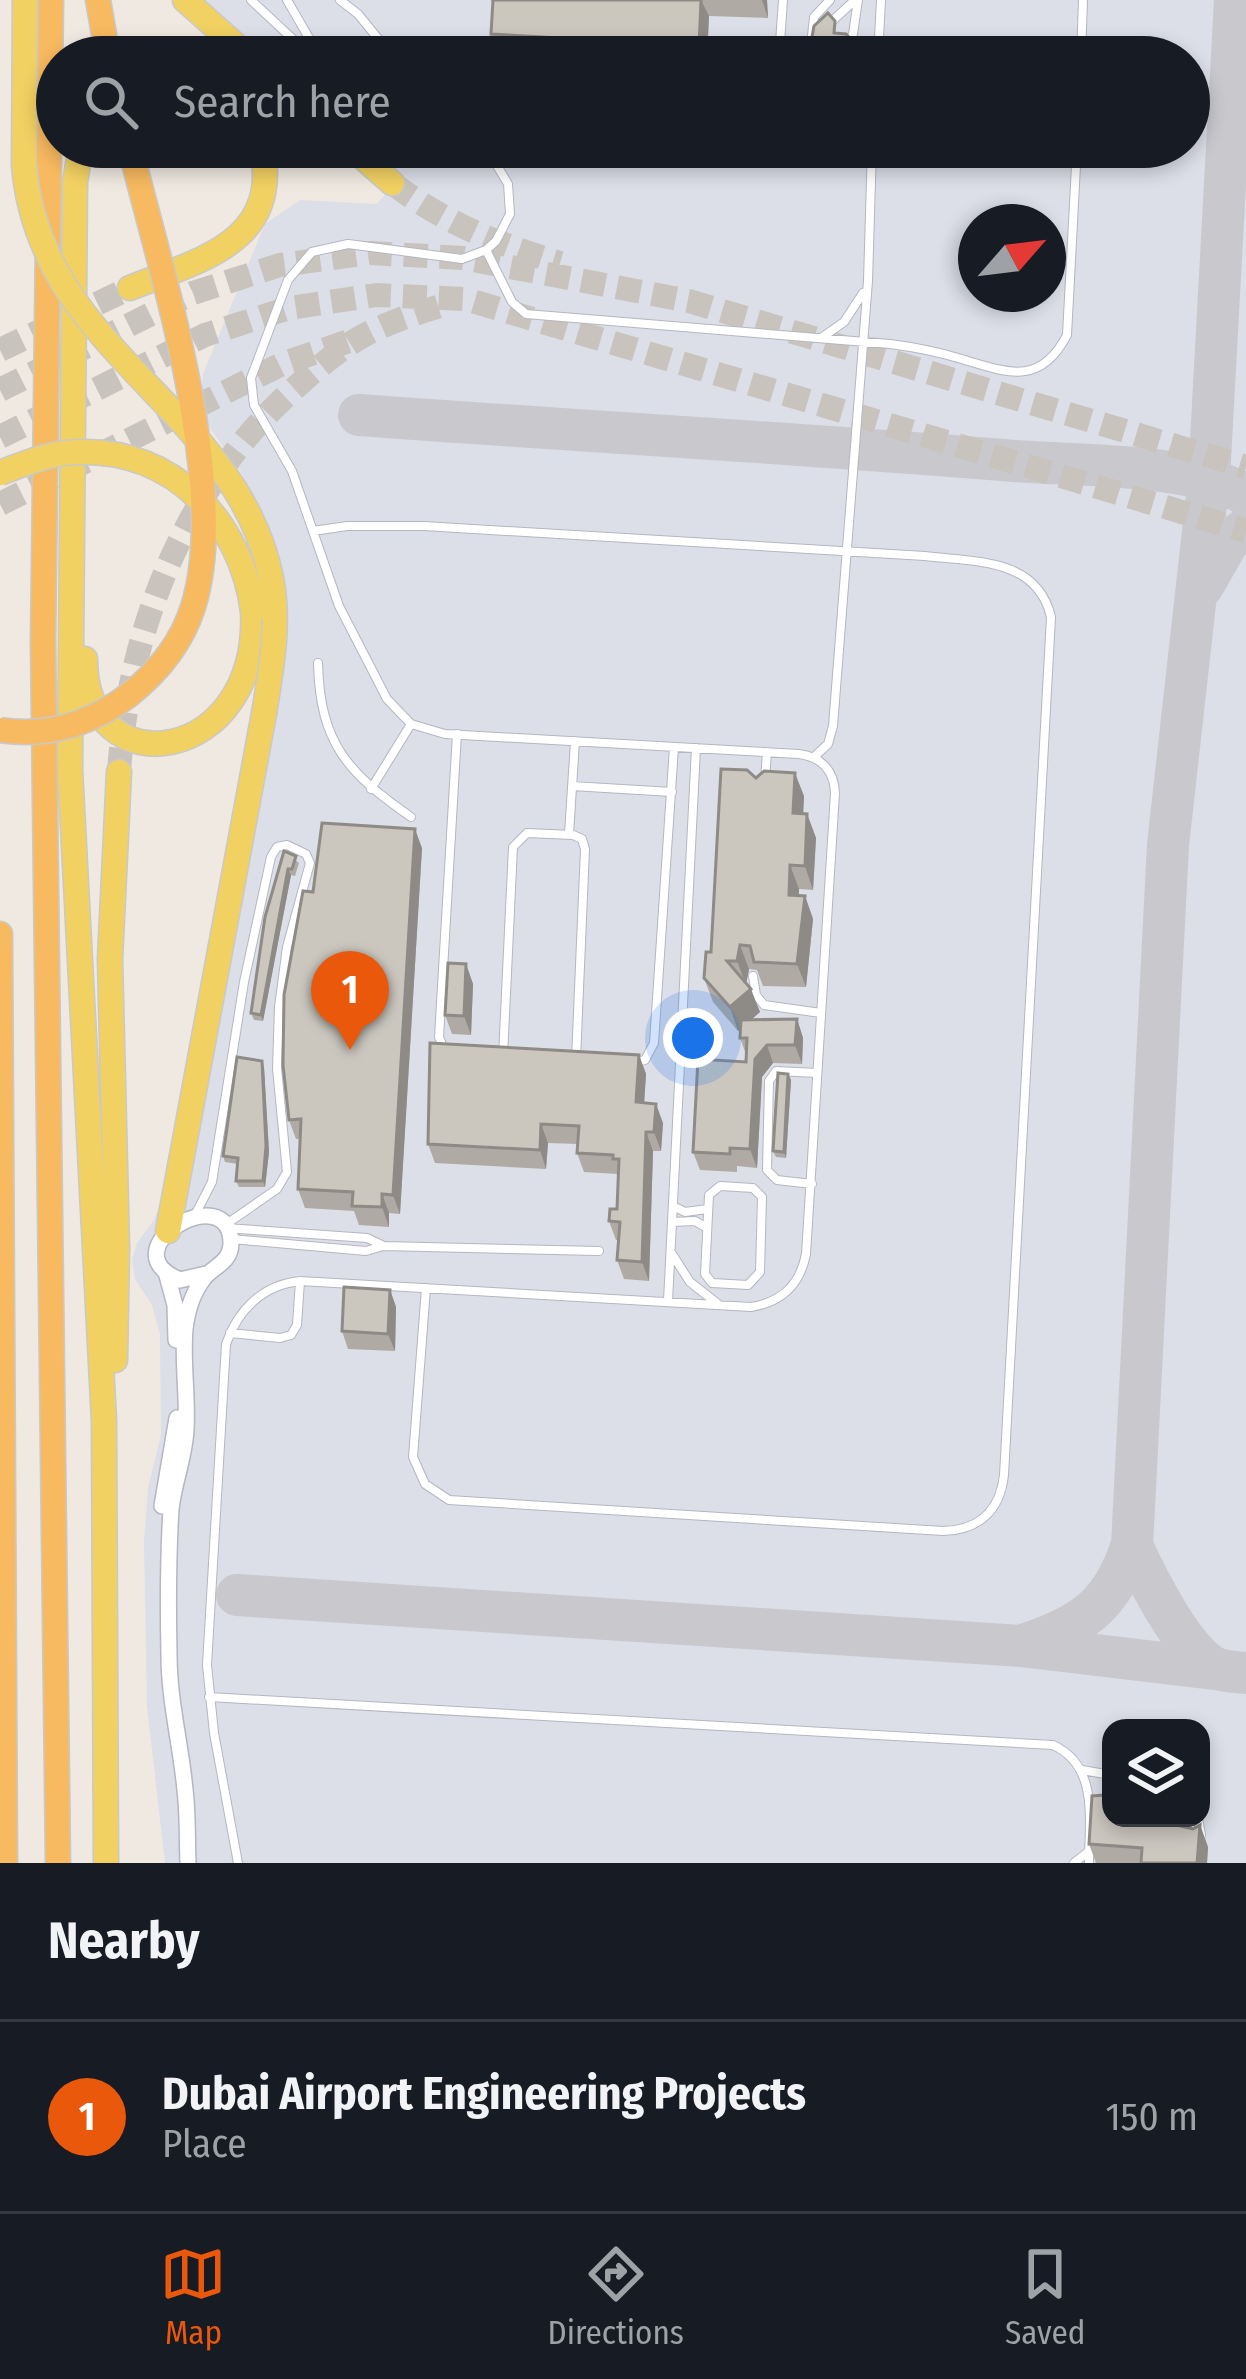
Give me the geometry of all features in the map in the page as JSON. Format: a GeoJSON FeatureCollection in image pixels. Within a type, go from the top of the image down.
{"type":"FeatureCollection","features":[{"type":"Feature","properties":{"kind":"highway"},"geometry":{"type":"LineString","coordinates":[[51,0],[51,36]]}},
{"type":"Feature","properties":{"kind":"highway"},"geometry":{"type":"LineString","coordinates":[[98,0],[104,36]]}},
{"type":"Feature","properties":{"kind":"highway"},"geometry":{"type":"LineString","coordinates":[[49,168],[43,641],[58,1863]]}},
{"type":"Feature","properties":{"kind":"highway"},"geometry":{"type":"LineString","coordinates":[[0,730],[60,729],[126,698],[176,644],[197,592],[204,537],[192,416],[135,168]]}},
{"type":"Feature","properties":{"kind":"highway"},"geometry":{"type":"LineString","coordinates":[[0,934],[5,1863]]}},
{"type":"Feature","properties":{"kind":"main road"},"geometry":{"type":"LineString","coordinates":[[25,0],[24,164],[35,229],[52,270],[76,307],[220,466],[251,518],[274,600],[275,640],[264,714],[168,1231]]}},
{"type":"Feature","properties":{"kind":"main road"},"geometry":{"type":"LineString","coordinates":[[185,0],[225,36]]}},
{"type":"Feature","properties":{"kind":"main road"},"geometry":{"type":"LineString","coordinates":[[77,168],[70,769],[104,1421],[106,1863]]}},
{"type":"Feature","properties":{"kind":"main road"},"geometry":{"type":"LineString","coordinates":[[130,287],[212,256],[243,234],[262,196],[265,168]]}},
{"type":"Feature","properties":{"kind":"main road"},"geometry":{"type":"LineString","coordinates":[[375,168],[392,183]]}},
{"type":"Feature","properties":{"kind":"main road"},"geometry":{"type":"LineString","coordinates":[[0,473],[44,457],[80,452],[125,457],[169,475],[203,501],[232,538],[254,610],[248,668],[226,711],[211,725],[181,740],[147,742],[114,730],[94,703],[85,671],[84,618],[74,597]]}},
{"type":"Feature","properties":{"kind":"main road"},"geometry":{"type":"LineString","coordinates":[[104,1421],[117,1311],[110,959],[119,772]]}},
{"type":"Feature","properties":{"kind":"street"},"geometry":{"type":"LineString","coordinates":[[166,1272],[188,1281],[206,1274],[225,1260],[227,1231],[209,1216],[194,1217],[168,1231],[158,1251],[175,1305],[177,1421],[162,1502],[161,1655],[184,1863]]}},
{"type":"Feature","properties":{"kind":"street"},"geometry":{"type":"LineString","coordinates":[[184,1863],[185,1788],[169,1655],[171,1523],[187,1425],[185,1329],[206,1274]]}},
{"type":"Feature","properties":{"kind":"lane"},"geometry":{"type":"LineString","coordinates":[[251,0],[290,36]]}},
{"type":"Feature","properties":{"kind":"lane"},"geometry":{"type":"LineString","coordinates":[[286,0],[308,36]]}},
{"type":"Feature","properties":{"kind":"lane"},"geometry":{"type":"LineString","coordinates":[[780,36],[783,0]]}},
{"type":"Feature","properties":{"kind":"lane"},"geometry":{"type":"LineString","coordinates":[[812,36],[814,17],[830,0]]}},
{"type":"Feature","properties":{"kind":"lane"},"geometry":{"type":"LineString","coordinates":[[821,36],[856,0]]}},
{"type":"Feature","properties":{"kind":"lane"},"geometry":{"type":"LineString","coordinates":[[852,36],[856,0]]}},
{"type":"Feature","properties":{"kind":"lane"},"geometry":{"type":"LineString","coordinates":[[879,36],[881,0]]}},
{"type":"Feature","properties":{"kind":"lane"},"geometry":{"type":"LineString","coordinates":[[1082,36],[1083,0]]}},
{"type":"Feature","properties":{"kind":"lane"},"geometry":{"type":"LineString","coordinates":[[343,1],[376,36]]}},
{"type":"Feature","properties":{"kind":"lane"},"geometry":{"type":"LineString","coordinates":[[238,1863],[209,1697],[214,1535],[230,1333],[242,1312],[259,1296],[300,1282],[761,1305],[792,1288],[804,1263],[835,793],[832,776],[814,757],[457,734],[411,724],[387,699],[339,606],[292,471],[258,412],[251,388],[253,369],[292,272],[312,252],[338,244],[450,260],[486,250],[505,229],[511,199],[500,168]]}},
{"type":"Feature","properties":{"kind":"lane"},"geometry":{"type":"LineString","coordinates":[[814,757],[828,744],[833,726],[868,280],[871,168]]}},
{"type":"Feature","properties":{"kind":"lane"},"geometry":{"type":"LineString","coordinates":[[486,250],[512,302],[526,314],[863,341],[926,350],[1013,372],[1030,371],[1059,351],[1070,317],[1076,168]]}},
{"type":"Feature","properties":{"kind":"lane"},"geometry":{"type":"LineString","coordinates":[[818,340],[855,310],[868,280]]}},
{"type":"Feature","properties":{"kind":"lane"},"geometry":{"type":"LineString","coordinates":[[313,531],[424,526],[845,550],[1007,567],[1032,580],[1048,603],[1051,617],[1004,1475],[996,1505],[974,1526],[943,1531],[449,1500],[424,1484],[413,1457],[426,1288]]}},
{"type":"Feature","properties":{"kind":"lane"},"geometry":{"type":"LineString","coordinates":[[318,663],[324,719],[334,746],[371,789],[411,817]]}},
{"type":"Feature","properties":{"kind":"lane"},"geometry":{"type":"LineString","coordinates":[[371,789],[411,724]]}},
{"type":"Feature","properties":{"kind":"lane"},"geometry":{"type":"LineString","coordinates":[[454,1053],[443,1048],[439,1037],[457,734]]}},
{"type":"Feature","properties":{"kind":"lane"},"geometry":{"type":"LineString","coordinates":[[569,835],[575,741]]}},
{"type":"Feature","properties":{"kind":"lane"},"geometry":{"type":"LineString","coordinates":[[614,1062],[640,1063],[653,1050],[674,747]]}},
{"type":"Feature","properties":{"kind":"lane"},"geometry":{"type":"LineString","coordinates":[[668,1301],[697,748]]}},
{"type":"Feature","properties":{"kind":"lane"},"geometry":{"type":"LineString","coordinates":[[764,794],[767,752]]}},
{"type":"Feature","properties":{"kind":"lane"},"geometry":{"type":"LineString","coordinates":[[572,786],[672,792]]}},
{"type":"Feature","properties":{"kind":"lane"},"geometry":{"type":"LineString","coordinates":[[503,1056],[513,847],[527,833],[569,835],[582,839],[585,849],[575,1060]]}},
{"type":"Feature","properties":{"kind":"lane"},"geometry":{"type":"LineString","coordinates":[[194,1217],[212,1182],[244,982],[271,857],[277,847],[287,845],[306,854],[310,863],[287,947],[278,1007],[278,1085],[288,1165],[277,1189],[227,1231]]}},
{"type":"Feature","properties":{"kind":"lane"},"geometry":{"type":"LineString","coordinates":[[753,976],[756,995],[764,1005],[821,1013]]}},
{"type":"Feature","properties":{"kind":"lane"},"geometry":{"type":"LineString","coordinates":[[487,1055],[521,1057]]}},
{"type":"Feature","properties":{"kind":"lane"},"geometry":{"type":"LineString","coordinates":[[557,1059],[595,1061]]}},
{"type":"Feature","properties":{"kind":"lane"},"geometry":{"type":"LineString","coordinates":[[812,1184],[777,1180],[767,1170],[769,1081],[776,1071],[817,1073]]}},
{"type":"Feature","properties":{"kind":"lane"},"geometry":{"type":"LineString","coordinates":[[717,1187],[753,1188],[760,1193],[760,1272],[755,1282],[716,1284],[706,1277],[706,1228],[709,1195],[717,1187]]}},
{"type":"Feature","properties":{"kind":"lane"},"geometry":{"type":"LineString","coordinates":[[673,1206],[697,1213],[708,1208]]}},
{"type":"Feature","properties":{"kind":"lane"},"geometry":{"type":"LineString","coordinates":[[672,1222],[695,1221],[706,1228]]}},
{"type":"Feature","properties":{"kind":"lane"},"geometry":{"type":"LineString","coordinates":[[227,1231],[358,1250],[383,1246],[599,1251]]}},
{"type":"Feature","properties":{"kind":"lane"},"geometry":{"type":"LineString","coordinates":[[671,1250],[690,1282],[719,1305]]}},
{"type":"Feature","properties":{"kind":"lane"},"geometry":{"type":"LineString","coordinates":[[230,1333],[291,1335],[297,1325],[300,1282]]}},
{"type":"Feature","properties":{"kind":"lane"},"geometry":{"type":"LineString","coordinates":[[209,1697],[1039,1743],[1065,1750],[1082,1770],[1087,1784],[1089,1863]]}},
{"type":"Feature","properties":{"kind":"lane"},"geometry":{"type":"LineString","coordinates":[[1082,1770],[1102,1773]]}},
{"type":"Feature","properties":{"kind":"lane"},"geometry":{"type":"LineString","coordinates":[[1087,1784],[1101,1798]]}},
{"type":"Feature","properties":{"kind":"lane"},"geometry":{"type":"LineString","coordinates":[[1195,1827],[1197,1842]]}},
{"type":"Feature","properties":{"kind":"lane"},"geometry":{"type":"LineString","coordinates":[[1073,1863],[1089,1852]]}},
{"type":"Feature","properties":{"kind":"shaded area"},"geometry":{"type":"Polygon","coordinates":[[[191,0],[1246,0],[1246,1863],[165,1863],[147,1706],[144,1541],[148,1488],[161,1435],[160,1334],[152,1305],[135,1279],[132,1260],[162,1198],[265,623],[258,513],[242,474],[210,428],[201,396],[203,374],[265,224],[300,200],[377,204],[400,177],[390,168],[1210,168],[1210,36],[233,36],[191,0]]]}},
{"type":"Feature","properties":{"kind":"building"},"geometry":{"type":"Polygon","coordinates":[[[493,0],[701,0],[699,36],[491,34],[493,0]]]}},
{"type":"Feature","properties":{"kind":"building"},"geometry":{"type":"Polygon","coordinates":[[[828,13],[835,21],[834,33],[848,36],[812,36],[814,26],[828,13]]]}},
{"type":"Feature","properties":{"kind":"building"},"geometry":{"type":"Polygon","coordinates":[[[721,769],[747,770],[756,778],[764,771],[795,773],[793,813],[807,814],[805,866],[790,865],[789,895],[805,896],[797,964],[754,962],[750,946],[740,945],[737,961],[727,961],[751,989],[730,1007],[704,978],[706,952],[711,952],[721,769]]]}},
{"type":"Feature","properties":{"kind":"building"},"geometry":{"type":"Polygon","coordinates":[[[322,823],[415,829],[393,1195],[382,1194],[382,1207],[352,1206],[353,1192],[298,1189],[301,1119],[289,1120],[283,1065],[284,995],[303,891],[313,892],[322,823]]]}},
{"type":"Feature","properties":{"kind":"building"},"geometry":{"type":"Polygon","coordinates":[[[284,851],[296,856],[288,869],[261,1015],[251,1013],[265,917],[284,851]]]}},
{"type":"Feature","properties":{"kind":"building"},"geometry":{"type":"Polygon","coordinates":[[[448,963],[466,964],[464,1016],[445,1015],[448,963]]]}},
{"type":"Feature","properties":{"kind":"building"},"geometry":{"type":"Polygon","coordinates":[[[797,1019],[795,1045],[767,1045],[755,1059],[750,1149],[730,1148],[730,1154],[693,1152],[698,1059],[746,1062],[747,1038],[740,1038],[741,1020],[797,1019]]]}},
{"type":"Feature","properties":{"kind":"building"},"geometry":{"type":"Polygon","coordinates":[[[430,1043],[639,1055],[636,1102],[656,1104],[654,1132],[646,1132],[642,1262],[617,1260],[620,1222],[609,1221],[610,1209],[617,1209],[619,1159],[577,1153],[579,1126],[541,1124],[540,1150],[428,1144],[430,1043]]]}},
{"type":"Feature","properties":{"kind":"building"},"geometry":{"type":"Polygon","coordinates":[[[237,1057],[262,1061],[263,1181],[236,1181],[238,1158],[223,1156],[237,1057]]]}},
{"type":"Feature","properties":{"kind":"building"},"geometry":{"type":"Polygon","coordinates":[[[778,1073],[788,1074],[784,1152],[773,1151],[778,1073]]]}},
{"type":"Feature","properties":{"kind":"building"},"geometry":{"type":"Polygon","coordinates":[[[344,1287],[390,1290],[388,1334],[342,1331],[344,1287]]]}},
{"type":"Feature","properties":{"kind":"building"},"geometry":{"type":"Polygon","coordinates":[[[1102,1795],[1102,1827],[1200,1827],[1197,1863],[1141,1863],[1142,1848],[1089,1844],[1092,1796],[1102,1795]]]}},
{"type":"Feature","properties":{"kind":"taxiway"},"geometry":{"type":"LineString","coordinates":[[1235,0],[1209,478],[1168,845],[1132,1546],[1168,1615],[1193,1649],[1218,1669],[1246,1673]]}},
{"type":"Feature","properties":{"kind":"taxiway"},"geometry":{"type":"LineString","coordinates":[[359,415],[1134,468],[1196,477],[1246,495]]}},
{"type":"Feature","properties":{"kind":"taxiway"},"geometry":{"type":"LineString","coordinates":[[1203,586],[1228,542],[1246,528]]}},
{"type":"Feature","properties":{"kind":"taxiway"},"geometry":{"type":"LineString","coordinates":[[1026,1644],[1064,1629],[1094,1609],[1116,1582],[1132,1544]]}},
{"type":"Feature","properties":{"kind":"taxiway"},"geometry":{"type":"LineString","coordinates":[[237,1595],[1021,1646],[1214,1669]]}},
{"type":"Feature","properties":{"kind":"tunnel"},"geometry":{"type":"LineString","coordinates":[[392,183],[472,231],[560,263]]}},
{"type":"Feature","properties":{"kind":"tunnel"},"geometry":{"type":"LineString","coordinates":[[0,390],[193,293],[280,265],[370,253],[463,258],[689,301],[1246,467]]}},
{"type":"Feature","properties":{"kind":"tunnel"},"geometry":{"type":"LineString","coordinates":[[0,350],[130,288]]}},
{"type":"Feature","properties":{"kind":"tunnel"},"geometry":{"type":"LineString","coordinates":[[0,437],[205,335],[289,308],[377,295],[465,299],[1246,531]]}},
{"type":"Feature","properties":{"kind":"tunnel"},"geometry":{"type":"LineString","coordinates":[[119,772],[135,665],[150,613],[169,562],[222,469],[256,426],[335,354],[382,327],[447,304]]}},
{"type":"Feature","properties":{"kind":"tunnel"},"geometry":{"type":"LineString","coordinates":[[0,504],[284,363],[358,338]]}},
{"type":"Feature","properties":{"kind":"place","name":"Dubai Airport Engineering Projects"},"geometry":{"type":"Point","coordinates":[350,1050]}}]}
